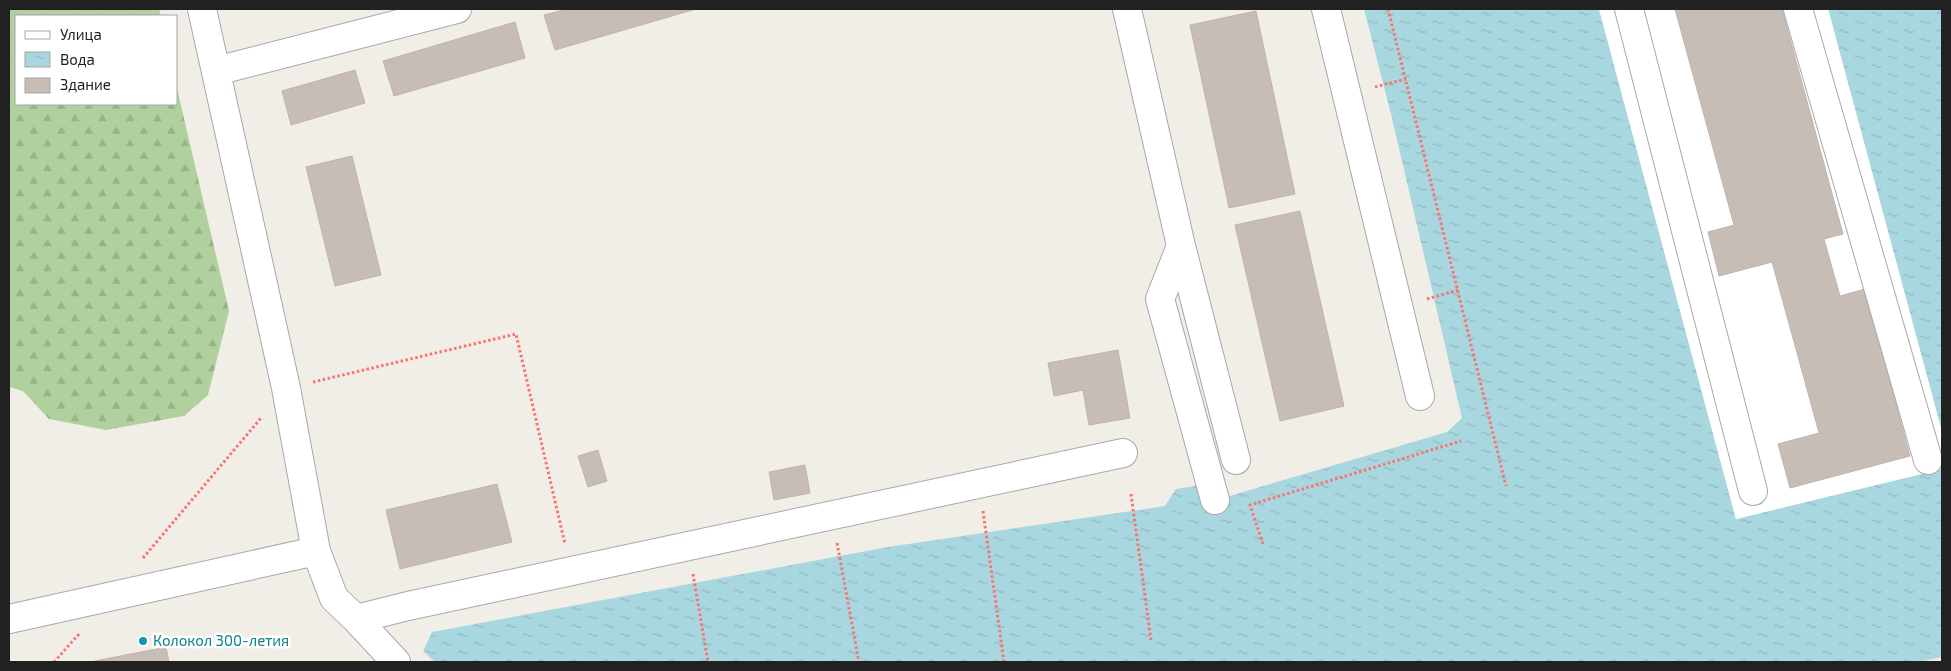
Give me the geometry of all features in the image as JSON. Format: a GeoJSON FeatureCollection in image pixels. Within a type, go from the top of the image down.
{"type":"FeatureCollection","features":[{"type":"Feature","properties":{"kind":"street"},"geometry":{"type":"LineString","coordinates":[[202,9],[286,388],[316,551],[334,598],[396,662]]}},
{"type":"Feature","properties":{"kind":"street"},"geometry":{"type":"LineString","coordinates":[[1127,9],[1181,246],[1236,460]]}},
{"type":"Feature","properties":{"kind":"street"},"geometry":{"type":"LineString","coordinates":[[1326,9],[1420,396]]}},
{"type":"Feature","properties":{"kind":"street"},"geometry":{"type":"LineString","coordinates":[[1630,9],[1753,490]]}},
{"type":"Feature","properties":{"kind":"street"},"geometry":{"type":"LineString","coordinates":[[1798,9],[1928,460]]}},
{"type":"Feature","properties":{"kind":"street"},"geometry":{"type":"LineString","coordinates":[[216,71],[450,10]]}},
{"type":"Feature","properties":{"kind":"street"},"geometry":{"type":"LineString","coordinates":[[1181,246],[1160,299],[1215,500]]}},
{"type":"Feature","properties":{"kind":"street"},"geometry":{"type":"LineString","coordinates":[[356,619],[408,606],[1123,453]]}},
{"type":"Feature","properties":{"kind":"street"},"geometry":{"type":"LineString","coordinates":[[9,619],[316,551]]}},
{"type":"Feature","properties":{"kind":"path"},"geometry":{"type":"LineString","coordinates":[[1388,9],[1506,486]]}},
{"type":"Feature","properties":{"kind":"path"},"geometry":{"type":"LineString","coordinates":[[1369,88],[1406,79]]}},
{"type":"Feature","properties":{"kind":"path"},"geometry":{"type":"LineString","coordinates":[[1427,298],[1458,290]]}},
{"type":"Feature","properties":{"kind":"path"},"geometry":{"type":"LineString","coordinates":[[142,560],[286,388],[516,334],[572,571]]}},
{"type":"Feature","properties":{"kind":"path"},"geometry":{"type":"LineString","coordinates":[[1263,544],[1250,505],[1461,442]]}},
{"type":"Feature","properties":{"kind":"path"},"geometry":{"type":"LineString","coordinates":[[980,484],[1004,662]]}},
{"type":"Feature","properties":{"kind":"path"},"geometry":{"type":"LineString","coordinates":[[1131,494],[1151,640]]}},
{"type":"Feature","properties":{"kind":"path"},"geometry":{"type":"LineString","coordinates":[[832,515],[859,662]]}},
{"type":"Feature","properties":{"kind":"path"},"geometry":{"type":"LineString","coordinates":[[688,546],[708,662]]}},
{"type":"Feature","properties":{"kind":"path"},"geometry":{"type":"LineString","coordinates":[[54,662],[79,633]]}},
{"type":"Feature","properties":{"kind":"green space"},"geometry":{"type":"Polygon","coordinates":[[[9,9],[159,9],[161,15],[15,15],[15,105],[178,105],[178,93],[229,311],[208,395],[184,416],[106,430],[49,419],[23,391],[9,387],[9,9]]]}},
{"type":"Feature","properties":{"kind":"water"},"geometry":{"type":"Polygon","coordinates":[[[1364,9],[1599,9],[1736,519],[1942,469],[1942,657],[1919,662],[435,662],[423,651],[432,632],[888,547],[1165,506],[1176,489],[1195,486],[1216,500],[1447,432],[1462,418],[1391,114],[1364,9]]]}},
{"type":"Feature","properties":{"kind":"water"},"geometry":{"type":"Polygon","coordinates":[[[1828,9],[1942,9],[1942,432],[1828,9]]]}},
{"type":"Feature","properties":{"kind":"pier"},"geometry":{"type":"Polygon","coordinates":[[[1599,9],[1828,9],[1942,432],[1942,469],[1736,519],[1599,9]]]}},
{"type":"Feature","properties":{"kind":"building"},"geometry":{"type":"Polygon","coordinates":[[[567,9],[696,9],[555,50],[544,15],[567,9]]]}},
{"type":"Feature","properties":{"kind":"building"},"geometry":{"type":"Polygon","coordinates":[[[1675,9],[1782,9],[1843,234],[1824,239],[1840,296],[1865,289],[1910,456],[1790,488],[1778,444],[1819,433],[1772,262],[1719,276],[1708,232],[1734,225],[1675,9]]]}},
{"type":"Feature","properties":{"kind":"building"},"geometry":{"type":"Polygon","coordinates":[[[1256,11],[1295,194],[1229,208],[1190,25],[1256,11]]]}},
{"type":"Feature","properties":{"kind":"building"},"geometry":{"type":"Polygon","coordinates":[[[515,22],[525,58],[394,96],[383,61],[515,22]]]}},
{"type":"Feature","properties":{"kind":"building"},"geometry":{"type":"Polygon","coordinates":[[[355,70],[365,103],[291,125],[282,91],[355,70]]]}},
{"type":"Feature","properties":{"kind":"building"},"geometry":{"type":"Polygon","coordinates":[[[352,156],[381,275],[335,286],[306,167],[352,156]]]}},
{"type":"Feature","properties":{"kind":"building"},"geometry":{"type":"Polygon","coordinates":[[[1300,211],[1344,406],[1280,421],[1235,225],[1300,211]]]}},
{"type":"Feature","properties":{"kind":"building"},"geometry":{"type":"Polygon","coordinates":[[[1118,350],[1130,418],[1089,425],[1083,390],[1054,396],[1048,363],[1118,350]]]}},
{"type":"Feature","properties":{"kind":"building"},"geometry":{"type":"Polygon","coordinates":[[[598,450],[607,481],[588,487],[578,456],[598,450]]]}},
{"type":"Feature","properties":{"kind":"building"},"geometry":{"type":"Polygon","coordinates":[[[805,465],[810,493],[774,500],[769,472],[805,465]]]}},
{"type":"Feature","properties":{"kind":"building"},"geometry":{"type":"Polygon","coordinates":[[[497,484],[512,542],[400,569],[386,510],[497,484]]]}},
{"type":"Feature","properties":{"kind":"building"},"geometry":{"type":"Polygon","coordinates":[[[166,647],[169,662],[90,662],[166,647]]]}},
{"type":"Feature","properties":{"kind":"place","name":"Колокол 300-летия"},"geometry":{"type":"Point","coordinates":[143,641]}}]}
